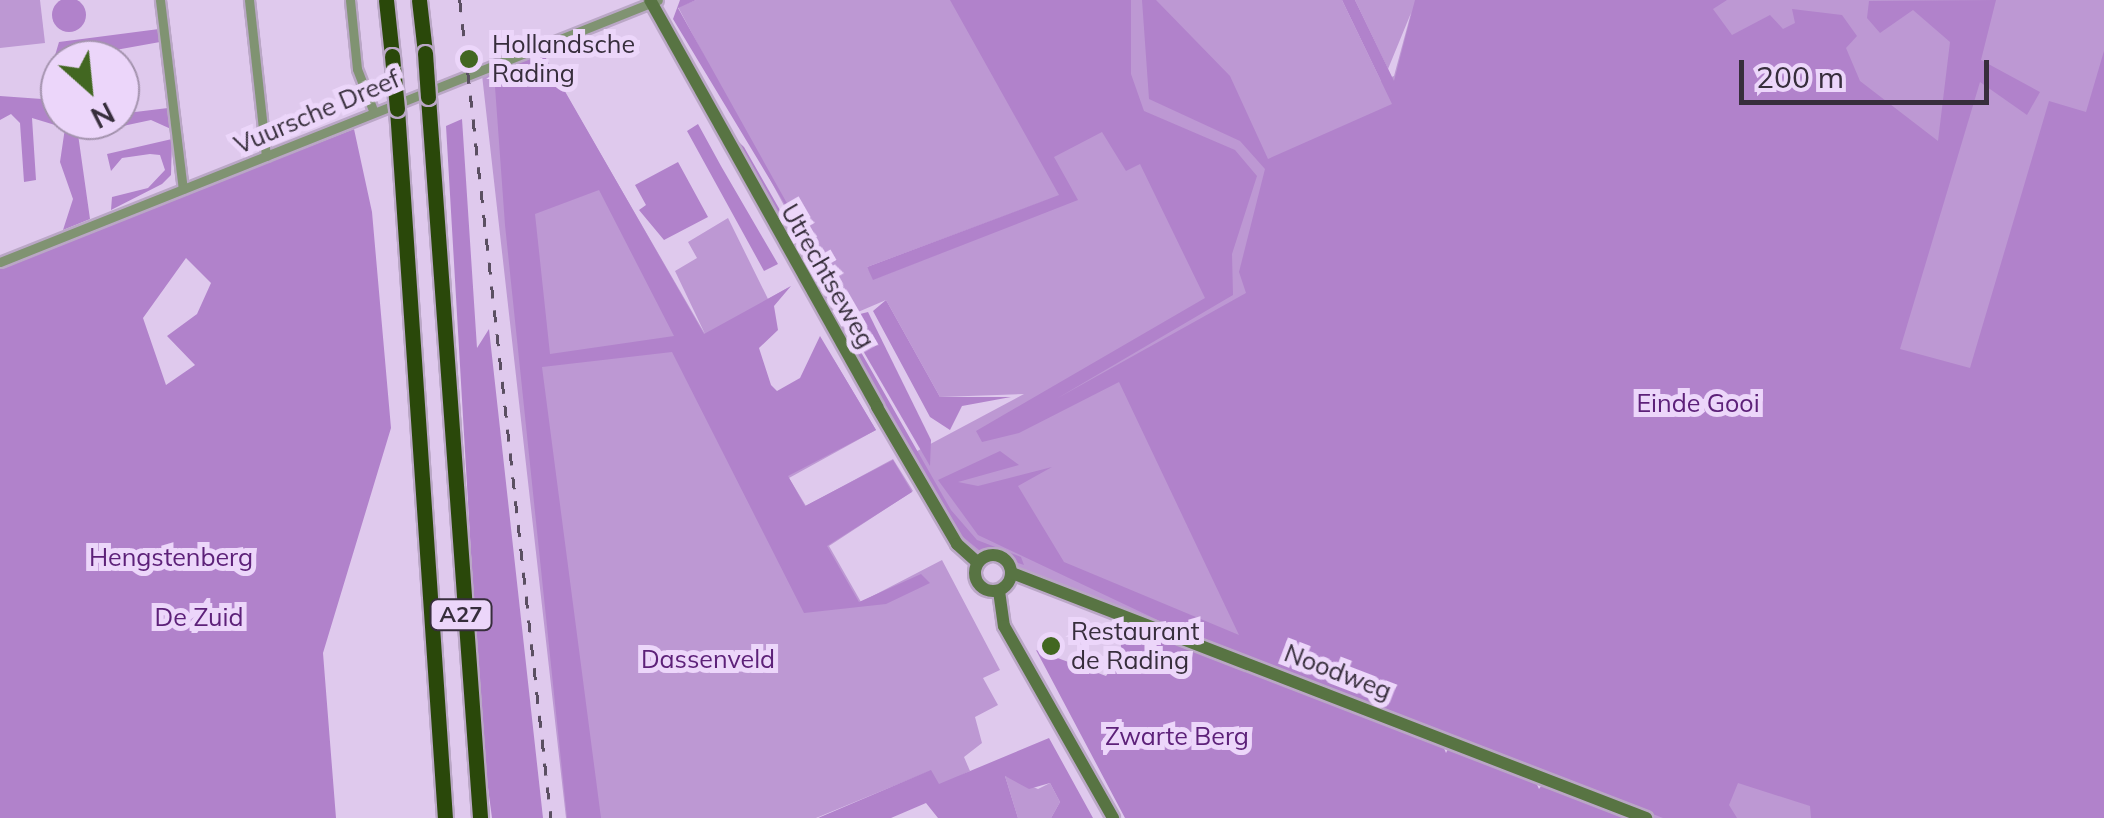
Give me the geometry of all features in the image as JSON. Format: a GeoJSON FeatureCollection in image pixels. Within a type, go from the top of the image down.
{"type":"FeatureCollection","features":[{"type":"Feature","properties":{"kind":"highway","name":"A27"},"geometry":{"type":"LineString","coordinates":[[386,0],[400,134],[445,818]]}},
{"type":"Feature","properties":{"kind":"highway","name":"A27"},"geometry":{"type":"LineString","coordinates":[[419,0],[480,818]]}},
{"type":"Feature","properties":{"kind":"main road","name":"Utrechtseweg"},"geometry":{"type":"LineString","coordinates":[[653,1],[877,407],[957,544],[978,563]]}},
{"type":"Feature","properties":{"kind":"main road"},"geometry":{"type":"LineString","coordinates":[[998,591],[978,584],[978,563],[999,555],[1012,573],[998,591],[1004,626],[1113,818]]}},
{"type":"Feature","properties":{"kind":"main road","name":"Noodweg"},"geometry":{"type":"LineString","coordinates":[[1012,573],[1646,818]]}},
{"type":"Feature","properties":{"kind":"street"},"geometry":{"type":"LineString","coordinates":[[160,0],[183,189]]}},
{"type":"Feature","properties":{"kind":"street"},"geometry":{"type":"LineString","coordinates":[[249,0],[266,156]]}},
{"type":"Feature","properties":{"kind":"street"},"geometry":{"type":"LineString","coordinates":[[350,0],[357,69],[373,110]]}},
{"type":"Feature","properties":{"kind":"street","name":"Vuursche Dreef"},"geometry":{"type":"LineString","coordinates":[[0,262],[653,1]]}},
{"type":"Feature","properties":{"kind":"green space"},"geometry":{"type":"Polygon","coordinates":[[[69,-2],[81,3],[86,15],[81,27],[69,32],[57,27],[52,15],[57,3],[69,-2]]]}},
{"type":"Feature","properties":{"kind":"green space"},"geometry":{"type":"Polygon","coordinates":[[[0,0],[40,0],[45,40],[0,48],[0,0]]]}},
{"type":"Feature","properties":{"kind":"green space"},"geometry":{"type":"Polygon","coordinates":[[[680,0],[696,0],[678,8],[822,266],[673,19],[680,0]]]}},
{"type":"Feature","properties":{"kind":"green space","name":"Einde Gooi"},"geometry":{"type":"Polygon","coordinates":[[[696,0],[1342,0],[1381,81],[1394,76],[1411,13],[1388,69],[1355,0],[2104,0],[2104,818],[1646,818],[951,543],[906,457],[1024,394],[940,397],[886,300],[844,318],[678,7],[696,0]],[[1050,199],[867,267],[874,279],[1055,208],[1050,199]]]}},
{"type":"Feature","properties":{"kind":"green space","name":"Einde Gooi"},"geometry":{"type":"Polygon","coordinates":[[[950,0],[1131,0],[1131,74],[1144,111],[1235,150],[1257,176],[1232,254],[1233,295],[1056,399],[1246,293],[1239,272],[1265,169],[1240,141],[1149,99],[1142,0],[1156,0],[1230,76],[1268,159],[1392,104],[1342,0],[1355,0],[1394,81],[1415,0],[1727,0],[1713,9],[1732,35],[1770,15],[1783,29],[1795,23],[1792,9],[1842,15],[1857,36],[1846,48],[1860,81],[1938,141],[1950,42],[1913,10],[1880,33],[1867,18],[1869,1],[1996,0],[1981,60],[2040,92],[2027,115],[1980,82],[1900,349],[1970,368],[2049,101],[2086,112],[2104,51],[2104,818],[1811,818],[1810,806],[1738,783],[1729,805],[1737,818],[1663,818],[1164,623],[978,535],[938,480],[1000,451],[1019,465],[958,482],[978,486],[1052,467],[1018,486],[1064,562],[1239,635],[1119,382],[1019,433],[982,442],[976,431],[1205,298],[1140,164],[1126,171],[1102,132],[1054,157],[1078,200],[873,280],[867,267],[1059,195],[950,0]]]}},
{"type":"Feature","properties":{"kind":"green space"},"geometry":{"type":"Polygon","coordinates":[[[159,29],[160,42],[140,46],[140,40],[74,40],[159,29]]]}},
{"type":"Feature","properties":{"kind":"green space","name":"Dassenveld"},"geometry":{"type":"Polygon","coordinates":[[[541,51],[705,334],[675,271],[697,258],[688,242],[728,218],[768,299],[791,286],[710,340],[749,409],[834,360],[876,430],[789,478],[806,506],[893,459],[913,491],[829,546],[861,602],[942,560],[1000,670],[983,678],[998,705],[975,717],[982,743],[964,757],[970,771],[939,786],[930,771],[816,818],[566,818],[482,75],[541,51]]]}},
{"type":"Feature","properties":{"kind":"green space"},"geometry":{"type":"Polygon","coordinates":[[[543,53],[704,334],[791,286],[774,306],[778,330],[759,348],[771,385],[777,391],[800,378],[820,336],[876,430],[788,476],[805,506],[893,460],[912,492],[827,546],[859,602],[921,574],[930,583],[886,604],[804,613],[672,352],[542,367],[601,818],[567,818],[505,225],[494,73],[543,53]],[[599,190],[535,214],[550,354],[674,336],[599,190]]]}},
{"type":"Feature","properties":{"kind":"green space"},"geometry":{"type":"Polygon","coordinates":[[[0,96],[40,99],[40,120],[32,118],[36,180],[24,182],[20,123],[11,114],[0,120],[0,96]]]}},
{"type":"Feature","properties":{"kind":"green space"},"geometry":{"type":"Polygon","coordinates":[[[168,108],[171,129],[151,120],[140,122],[140,111],[168,108]]]}},
{"type":"Feature","properties":{"kind":"green space"},"geometry":{"type":"Polygon","coordinates":[[[462,119],[477,348],[489,329],[543,818],[492,818],[482,742],[446,126],[462,119]]]}},
{"type":"Feature","properties":{"kind":"green space"},"geometry":{"type":"Polygon","coordinates":[[[698,124],[778,264],[764,271],[687,131],[698,124]]]}},
{"type":"Feature","properties":{"kind":"green space"},"geometry":{"type":"Polygon","coordinates":[[[723,127],[744,147],[951,510],[977,540],[1021,557],[1024,565],[979,550],[951,527],[723,127]]]}},
{"type":"Feature","properties":{"kind":"green space","name":"Hengstenberg"},"geometry":{"type":"Polygon","coordinates":[[[354,129],[372,212],[391,428],[323,653],[336,818],[0,818],[0,267],[354,129]],[[186,258],[143,318],[166,385],[195,365],[167,336],[197,314],[211,283],[186,258]]]}},
{"type":"Feature","properties":{"kind":"green space"},"geometry":{"type":"Polygon","coordinates":[[[172,139],[171,175],[162,184],[111,210],[112,197],[148,188],[165,170],[160,155],[150,154],[122,158],[111,171],[107,154],[172,139]]]}},
{"type":"Feature","properties":{"kind":"green space"},"geometry":{"type":"Polygon","coordinates":[[[63,140],[79,140],[90,219],[63,230],[73,199],[60,162],[63,140]]]}},
{"type":"Feature","properties":{"kind":"green space"},"geometry":{"type":"Polygon","coordinates":[[[678,162],[708,217],[664,240],[639,210],[646,205],[635,185],[678,162]]]}},
{"type":"Feature","properties":{"kind":"green space"},"geometry":{"type":"Polygon","coordinates":[[[886,300],[940,397],[1011,397],[962,406],[950,430],[930,417],[873,311],[886,300]]]}},
{"type":"Feature","properties":{"kind":"green space"},"geometry":{"type":"Polygon","coordinates":[[[868,312],[931,440],[930,466],[844,318],[868,312]]]}},
{"type":"Feature","properties":{"kind":"green space","name":"Zwarte Berg"},"geometry":{"type":"Polygon","coordinates":[[[1118,624],[1441,741],[1446,753],[1450,745],[1534,778],[1539,789],[1544,782],[1633,818],[1125,818],[1036,650],[1106,676],[1122,654],[1118,624]]]}},
{"type":"Feature","properties":{"kind":"green space"},"geometry":{"type":"Polygon","coordinates":[[[1049,738],[1093,818],[1051,818],[1060,802],[1050,783],[1029,789],[1005,776],[1018,818],[938,818],[926,803],[891,818],[818,818],[931,770],[939,784],[1049,738]]]}},
{"type":"Feature","properties":{"kind":"green space"},"geometry":{"type":"Polygon","coordinates":[[[1005,776],[1038,789],[1050,783],[1060,802],[1051,818],[1018,818],[1005,776]]]}},
{"type":"Feature","properties":{"kind":"railway"},"geometry":{"type":"LineString","coordinates":[[460,0],[551,818]]}},
{"type":"Feature","properties":{"kind":"place","name":"Hollandsche Rading"},"geometry":{"type":"Point","coordinates":[469,59]}},
{"type":"Feature","properties":{"kind":"place","name":"Restaurant de Rading"},"geometry":{"type":"Point","coordinates":[1051,646]}},
{"type":"Feature","properties":{"kind":"park label","name":"De Zuid"},"geometry":{"type":"Point","coordinates":[199,617]}}]}
